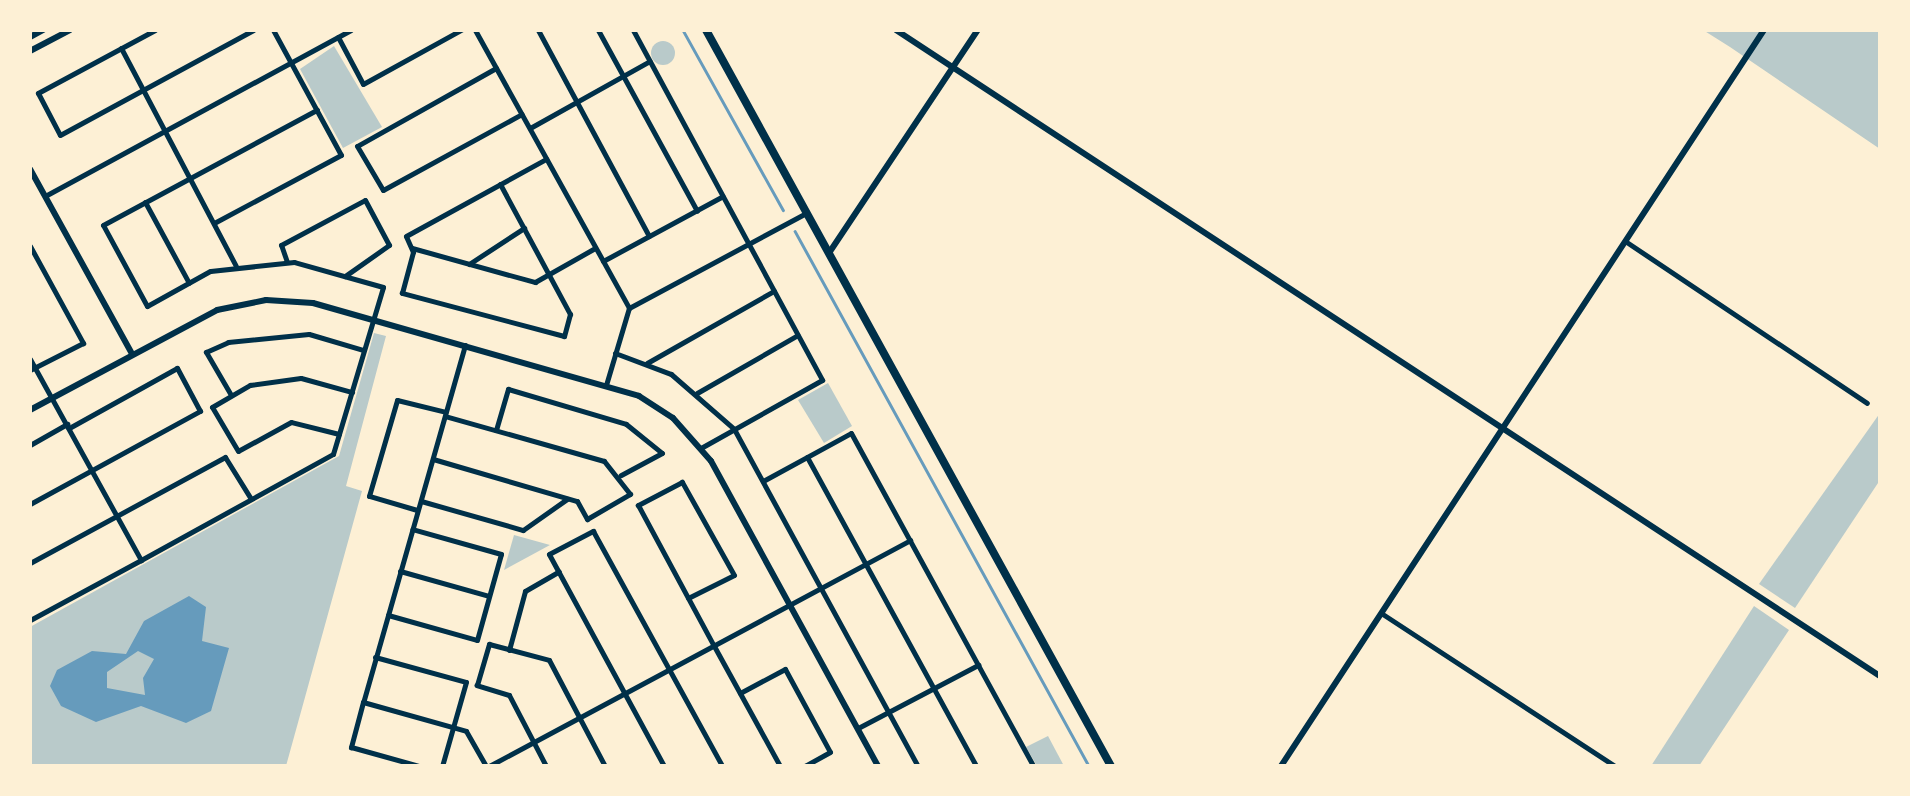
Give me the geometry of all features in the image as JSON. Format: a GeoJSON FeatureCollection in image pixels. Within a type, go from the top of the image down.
{"type":"FeatureCollection","features":[{"type":"Feature","properties":{"kind":"main road"},"geometry":{"type":"LineString","coordinates":[[706,30],[1111,766]]}},
{"type":"Feature","properties":{"kind":"street"},"geometry":{"type":"LineString","coordinates":[[30,37],[43,30]]}},
{"type":"Feature","properties":{"kind":"street"},"geometry":{"type":"LineString","coordinates":[[30,52],[70,30]]}},
{"type":"Feature","properties":{"kind":"street"},"geometry":{"type":"LineString","coordinates":[[155,30],[38,93],[60,135],[253,30]]}},
{"type":"Feature","properties":{"kind":"street"},"geometry":{"type":"LineString","coordinates":[[214,223],[340,154],[272,30]]}},
{"type":"Feature","properties":{"kind":"street"},"geometry":{"type":"LineString","coordinates":[[45,196],[351,30]]}},
{"type":"Feature","properties":{"kind":"street"},"geometry":{"type":"LineString","coordinates":[[338,37],[364,84],[462,30]]}},
{"type":"Feature","properties":{"kind":"street"},"geometry":{"type":"LineString","coordinates":[[475,30],[629,308]]}},
{"type":"Feature","properties":{"kind":"street"},"geometry":{"type":"LineString","coordinates":[[538,30],[650,236]]}},
{"type":"Feature","properties":{"kind":"street"},"geometry":{"type":"LineString","coordinates":[[598,30],[696,211]]}},
{"type":"Feature","properties":{"kind":"street"},"geometry":{"type":"LineString","coordinates":[[632,30],[822,380],[701,448]]}},
{"type":"Feature","properties":{"kind":"street"},"geometry":{"type":"LineString","coordinates":[[896,30],[1880,676]]}},
{"type":"Feature","properties":{"kind":"street"},"geometry":{"type":"LineString","coordinates":[[829,253],[978,30]]}},
{"type":"Feature","properties":{"kind":"street"},"geometry":{"type":"LineString","coordinates":[[1281,766],[1764,30]]}},
{"type":"Feature","properties":{"kind":"street"},"geometry":{"type":"LineString","coordinates":[[120,48],[236,267]]}},
{"type":"Feature","properties":{"kind":"street"},"geometry":{"type":"LineString","coordinates":[[529,128],[650,61]]}},
{"type":"Feature","properties":{"kind":"street"},"geometry":{"type":"LineString","coordinates":[[496,68],[357,146],[383,190],[522,114]]}},
{"type":"Feature","properties":{"kind":"street"},"geometry":{"type":"LineString","coordinates":[[30,620],[334,454],[383,287],[287,262],[236,267],[189,283],[147,306],[103,225],[316,110]]}},
{"type":"Feature","properties":{"kind":"street"},"geometry":{"type":"LineString","coordinates":[[500,184],[570,314],[564,336],[402,292],[412,248],[406,236],[546,158]]}},
{"type":"Feature","properties":{"kind":"street"},"geometry":{"type":"LineString","coordinates":[[30,168],[132,354]]}},
{"type":"Feature","properties":{"kind":"street"},"geometry":{"type":"LineString","coordinates":[[603,261],[723,196]]}},
{"type":"Feature","properties":{"kind":"street"},"geometry":{"type":"LineString","coordinates":[[287,262],[281,245],[365,200],[389,246],[345,276]]}},
{"type":"Feature","properties":{"kind":"street"},"geometry":{"type":"LineString","coordinates":[[145,202],[189,283]]}},
{"type":"Feature","properties":{"kind":"street"},"geometry":{"type":"LineString","coordinates":[[606,385],[629,308],[807,212]]}},
{"type":"Feature","properties":{"kind":"street"},"geometry":{"type":"LineString","coordinates":[[470,264],[524,228]]}},
{"type":"Feature","properties":{"kind":"street"},"geometry":{"type":"LineString","coordinates":[[1624,241],[1867,403]]}},
{"type":"Feature","properties":{"kind":"street"},"geometry":{"type":"LineString","coordinates":[[30,246],[82,343],[32,369]]}},
{"type":"Feature","properties":{"kind":"street"},"geometry":{"type":"LineString","coordinates":[[412,248],[535,282],[596,248]]}},
{"type":"Feature","properties":{"kind":"street"},"geometry":{"type":"LineString","coordinates":[[646,364],[774,291]]}},
{"type":"Feature","properties":{"kind":"street"},"geometry":{"type":"LineString","coordinates":[[30,410],[218,310],[248,302],[313,303],[606,385],[658,407],[701,448],[792,604],[878,766]]}},
{"type":"Feature","properties":{"kind":"street"},"geometry":{"type":"LineString","coordinates":[[231,396],[206,352],[228,342],[308,334],[364,350]]}},
{"type":"Feature","properties":{"kind":"street"},"geometry":{"type":"LineString","coordinates":[[698,393],[798,335]]}},
{"type":"Feature","properties":{"kind":"street"},"geometry":{"type":"LineString","coordinates":[[419,766],[351,748],[465,345]]}},
{"type":"Feature","properties":{"kind":"street"},"geometry":{"type":"LineString","coordinates":[[615,353],[646,364],[698,393],[734,429],[918,766]]}},
{"type":"Feature","properties":{"kind":"street"},"geometry":{"type":"LineString","coordinates":[[30,358],[32,369],[68,426],[141,560]]}},
{"type":"Feature","properties":{"kind":"street"},"geometry":{"type":"LineString","coordinates":[[30,445],[177,368],[200,410],[30,504]]}},
{"type":"Feature","properties":{"kind":"street"},"geometry":{"type":"LineString","coordinates":[[339,434],[291,422],[238,451],[212,406],[250,385],[301,378],[352,392]]}},
{"type":"Feature","properties":{"kind":"street"},"geometry":{"type":"LineString","coordinates":[[496,430],[508,389],[626,424],[662,453],[621,475]]}},
{"type":"Feature","properties":{"kind":"street"},"geometry":{"type":"LineString","coordinates":[[418,510],[369,496],[397,400],[604,461],[621,475],[630,494],[586,519],[577,501],[433,459]]}},
{"type":"Feature","properties":{"kind":"street"},"geometry":{"type":"LineString","coordinates":[[763,482],[851,433],[1032,766]]}},
{"type":"Feature","properties":{"kind":"street"},"geometry":{"type":"LineString","coordinates":[[807,457],[976,766]]}},
{"type":"Feature","properties":{"kind":"street"},"geometry":{"type":"LineString","coordinates":[[30,564],[225,458],[251,500]]}},
{"type":"Feature","properties":{"kind":"street"},"geometry":{"type":"LineString","coordinates":[[688,598],[734,575],[682,482],[638,505],[688,598],[714,646],[780,766]]}},
{"type":"Feature","properties":{"kind":"street"},"geometry":{"type":"LineString","coordinates":[[420,501],[523,530],[568,498]]}},
{"type":"Feature","properties":{"kind":"street"},"geometry":{"type":"LineString","coordinates":[[388,615],[477,640],[501,554],[412,529]]}},
{"type":"Feature","properties":{"kind":"street"},"geometry":{"type":"LineString","coordinates":[[664,766],[549,554],[592,530],[722,766]]}},
{"type":"Feature","properties":{"kind":"street"},"geometry":{"type":"LineString","coordinates":[[362,702],[466,732],[487,766],[910,540]]}},
{"type":"Feature","properties":{"kind":"street"},"geometry":{"type":"LineString","coordinates":[[400,571],[489,597]]}},
{"type":"Feature","properties":{"kind":"street"},"geometry":{"type":"LineString","coordinates":[[509,650],[525,591],[559,572]]}},
{"type":"Feature","properties":{"kind":"street"},"geometry":{"type":"LineString","coordinates":[[1381,613],[1615,766]]}},
{"type":"Feature","properties":{"kind":"street"},"geometry":{"type":"LineString","coordinates":[[546,766],[509,695],[477,685],[489,644],[549,660],[605,766]]}},
{"type":"Feature","properties":{"kind":"street"},"geometry":{"type":"LineString","coordinates":[[376,657],[466,682],[442,766]]}},
{"type":"Feature","properties":{"kind":"street"},"geometry":{"type":"LineString","coordinates":[[858,728],[978,665]]}},
{"type":"Feature","properties":{"kind":"street"},"geometry":{"type":"LineString","coordinates":[[740,693],[785,669],[830,752],[805,766]]}},
{"type":"Feature","properties":{"kind":"shaded area"},"geometry":{"type":"Polygon","coordinates":[[[1703,30],[1880,30],[1880,149],[1730,47],[1703,30]]]}},
{"type":"Feature","properties":{"kind":"shaded area"},"geometry":{"type":"Polygon","coordinates":[[[663,41],[675,53],[663,65],[651,53],[663,41]]]}},
{"type":"Feature","properties":{"kind":"shaded area"},"geometry":{"type":"Polygon","coordinates":[[[334,46],[382,127],[343,148],[300,69],[334,46]]]}},
{"type":"Feature","properties":{"kind":"shaded area"},"geometry":{"type":"Polygon","coordinates":[[[374,333],[386,336],[346,486],[362,491],[286,766],[30,766],[30,627],[339,456],[374,333]]]}},
{"type":"Feature","properties":{"kind":"shaded area"},"geometry":{"type":"Polygon","coordinates":[[[828,383],[852,426],[824,443],[798,400],[828,383]]]}},
{"type":"Feature","properties":{"kind":"shaded area"},"geometry":{"type":"Polygon","coordinates":[[[1880,413],[1880,480],[1795,608],[1759,584],[1880,413]]]}},
{"type":"Feature","properties":{"kind":"shaded area"},"geometry":{"type":"Polygon","coordinates":[[[514,535],[550,545],[504,570],[514,535]]]}},
{"type":"Feature","properties":{"kind":"shaded area"},"geometry":{"type":"Polygon","coordinates":[[[1754,606],[1789,630],[1699,766],[1651,766],[1754,606]]]}},
{"type":"Feature","properties":{"kind":"shaded area"},"geometry":{"type":"Polygon","coordinates":[[[1048,736],[1064,766],[1037,766],[1026,747],[1048,736]]]}},
{"type":"Feature","properties":{"kind":"water"},"geometry":{"type":"Polygon","coordinates":[[[189,596],[206,607],[202,641],[229,648],[211,711],[186,723],[141,706],[96,722],[61,706],[50,686],[57,670],[92,651],[126,654],[144,621],[189,596]],[[138,651],[107,672],[107,688],[145,695],[143,678],[154,659],[138,651]]]}},
{"type":"Feature","properties":{"kind":"waterway"},"geometry":{"type":"LineString","coordinates":[[683,30],[783,210]]}},
{"type":"Feature","properties":{"kind":"waterway"},"geometry":{"type":"LineString","coordinates":[[795,231],[1089,766]]}}]}
